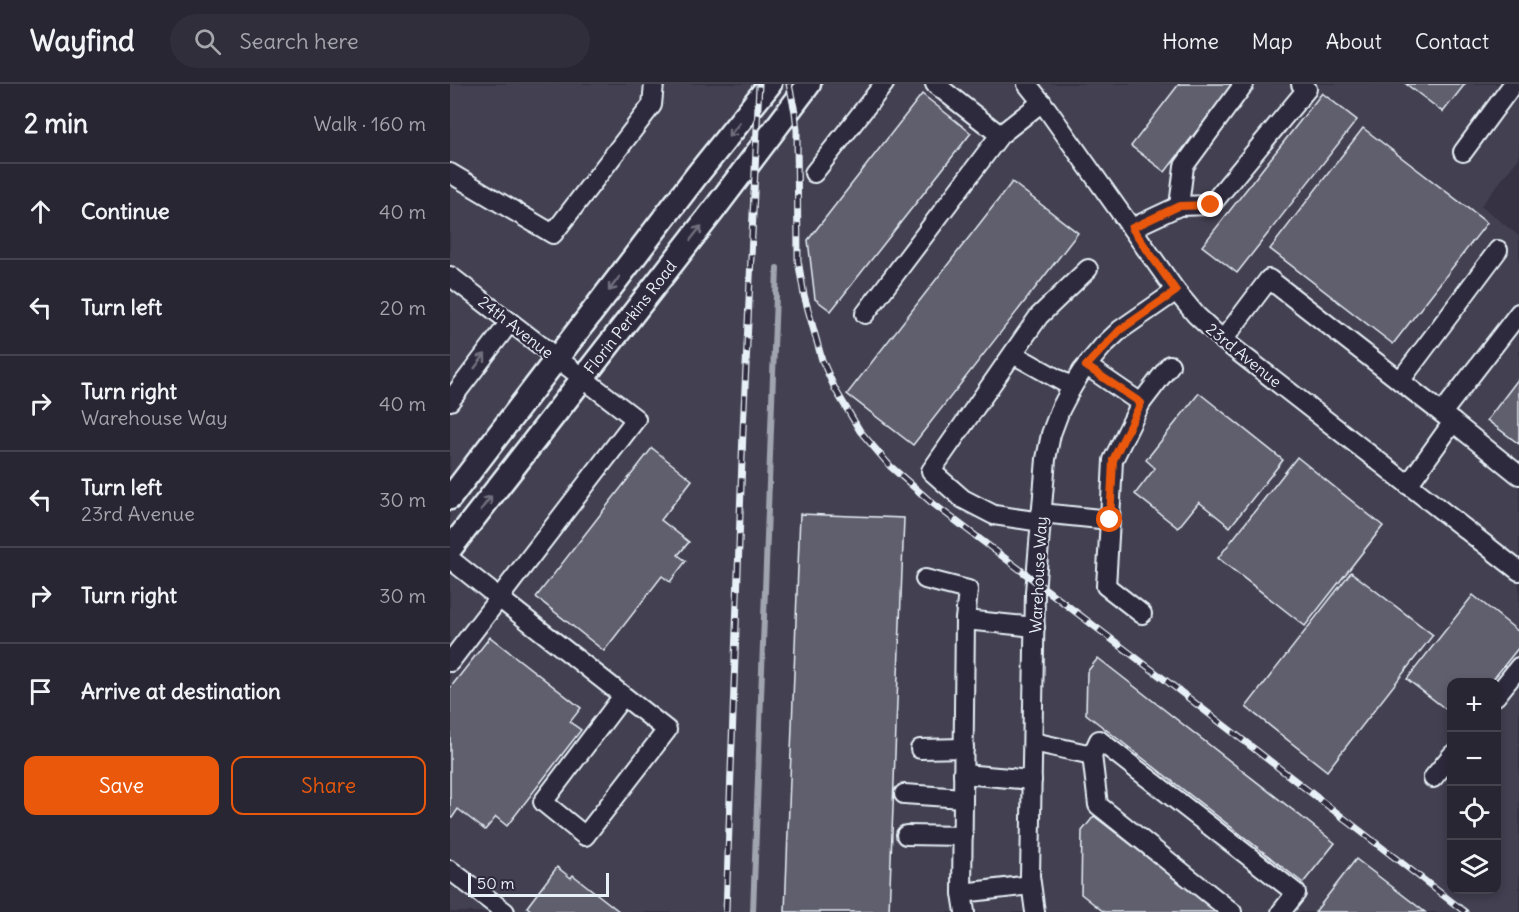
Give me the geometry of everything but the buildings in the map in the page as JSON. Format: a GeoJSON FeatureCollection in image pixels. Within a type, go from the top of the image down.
{"type":"FeatureCollection","features":[{"type":"Feature","properties":{"kind":"main road","name":"Florin Perkins Road"},"geometry":{"type":"LineString","coordinates":[[450,498],[697,175],[770,84]]}},
{"type":"Feature","properties":{"kind":"main road","name":"Florin Perkins Road"},"geometry":{"type":"LineString","coordinates":[[450,549],[713,212],[757,150],[809,84]]}},
{"type":"Feature","properties":{"kind":"street"},"geometry":{"type":"LineString","coordinates":[[450,174],[553,234],[652,105],[654,84]]}},
{"type":"Feature","properties":{"kind":"street"},"geometry":{"type":"LineString","coordinates":[[814,173],[884,84]]}},
{"type":"Feature","properties":{"kind":"street"},"geometry":{"type":"LineString","coordinates":[[935,84],[1000,135]]}},
{"type":"Feature","properties":{"kind":"street","name":"23rd Avenue"},"geometry":{"type":"LineString","coordinates":[[1027,84],[1176,291],[1196,315],[1223,340],[1519,571]]}},
{"type":"Feature","properties":{"kind":"street"},"geometry":{"type":"LineString","coordinates":[[1179,206],[1184,166],[1244,84]]}},
{"type":"Feature","properties":{"kind":"street"},"geometry":{"type":"LineString","coordinates":[[1132,228],[1179,206],[1211,205],[1307,89],[1301,84]]}},
{"type":"Feature","properties":{"kind":"street"},"geometry":{"type":"LineString","coordinates":[[1462,152],[1514,84]]}},
{"type":"Feature","properties":{"kind":"street"},"geometry":{"type":"LineString","coordinates":[[865,314],[1000,135],[1042,102]]}},
{"type":"Feature","properties":{"kind":"street"},"geometry":{"type":"LineString","coordinates":[[1400,381],[1498,250]]}},
{"type":"Feature","properties":{"kind":"street"},"geometry":{"type":"LineString","coordinates":[[1088,269],[1039,316],[931,471],[963,499],[994,515],[1110,520]]}},
{"type":"Feature","properties":{"kind":"street","name":"24th Avenue"},"geometry":{"type":"LineString","coordinates":[[450,276],[557,360],[636,418],[499,598]]}},
{"type":"Feature","properties":{"kind":"street"},"geometry":{"type":"LineString","coordinates":[[1223,340],[1269,279],[1519,475]]}},
{"type":"Feature","properties":{"kind":"street","name":"Warehouse Way"},"geometry":{"type":"LineString","coordinates":[[1035,912],[1031,885],[1035,627],[1046,459],[1060,410],[1086,366],[1120,330],[1176,291]]}},
{"type":"Feature","properties":{"kind":"street"},"geometry":{"type":"LineString","coordinates":[[1408,484],[1447,418],[1519,314]]}},
{"type":"Feature","properties":{"kind":"street"},"geometry":{"type":"LineString","coordinates":[[450,401],[510,322]]}},
{"type":"Feature","properties":{"kind":"street"},"geometry":{"type":"LineString","coordinates":[[1013,354],[1072,387]]}},
{"type":"Feature","properties":{"kind":"street"},"geometry":{"type":"LineString","coordinates":[[1142,614],[1106,586],[1113,460],[1141,403],[1170,365]]}},
{"type":"Feature","properties":{"kind":"street"},"geometry":{"type":"LineString","coordinates":[[1086,366],[1141,403]]}},
{"type":"Feature","properties":{"kind":"street"},"geometry":{"type":"LineString","coordinates":[[450,559],[667,730],[585,836],[543,802],[623,696]]}},
{"type":"Feature","properties":{"kind":"street"},"geometry":{"type":"LineString","coordinates":[[925,579],[968,590],[965,620],[963,774],[962,893],[964,912]]}},
{"type":"Feature","properties":{"kind":"street"},"geometry":{"type":"LineString","coordinates":[[450,662],[499,598]]}},
{"type":"Feature","properties":{"kind":"street"},"geometry":{"type":"LineString","coordinates":[[965,620],[1035,627]]}},
{"type":"Feature","properties":{"kind":"street"},"geometry":{"type":"LineString","coordinates":[[1501,691],[1519,667]]}},
{"type":"Feature","properties":{"kind":"street"},"geometry":{"type":"LineString","coordinates":[[1232,912],[1098,805],[1092,755],[1099,740],[1296,893],[1281,912]]}},
{"type":"Feature","properties":{"kind":"street"},"geometry":{"type":"LineString","coordinates":[[1033,742],[1092,755]]}},
{"type":"Feature","properties":{"kind":"street"},"geometry":{"type":"LineString","coordinates":[[920,749],[964,748]]}},
{"type":"Feature","properties":{"kind":"street"},"geometry":{"type":"LineString","coordinates":[[1433,778],[1447,761]]}},
{"type":"Feature","properties":{"kind":"street"},"geometry":{"type":"LineString","coordinates":[[963,774],[1032,780]]}},
{"type":"Feature","properties":{"kind":"street"},"geometry":{"type":"LineString","coordinates":[[904,794],[963,798]]}},
{"type":"Feature","properties":{"kind":"street"},"geometry":{"type":"LineString","coordinates":[[906,835],[963,836]]}},
{"type":"Feature","properties":{"kind":"street"},"geometry":{"type":"LineString","coordinates":[[450,870],[505,912]]}},
{"type":"Feature","properties":{"kind":"street"},"geometry":{"type":"LineString","coordinates":[[962,893],[1031,885]]}},
{"type":"Feature","properties":{"kind":"shaded area"},"geometry":{"type":"Polygon","coordinates":[[[450,84],[1519,84],[1519,158],[1481,206],[1519,236],[1519,912],[450,912],[450,84]]]}},
{"type":"Feature","properties":{"kind":"waterway"},"geometry":{"type":"LineString","coordinates":[[753,912],[777,268]]}},
{"type":"Feature","properties":{"kind":"railway"},"geometry":{"type":"LineString","coordinates":[[726,912],[743,431],[759,84]]}},
{"type":"Feature","properties":{"kind":"railway"},"geometry":{"type":"LineString","coordinates":[[789,84],[797,130],[798,260],[804,295],[822,360],[835,389],[860,431],[890,466],[931,502],[1465,912]]}},
{"type":"Feature","properties":{"kind":"route"},"geometry":{"type":"LineString","coordinates":[[1110,520],[1113,460],[1141,403],[1086,366],[1120,330],[1176,291],[1132,228],[1179,206],[1211,205]]}}]}
